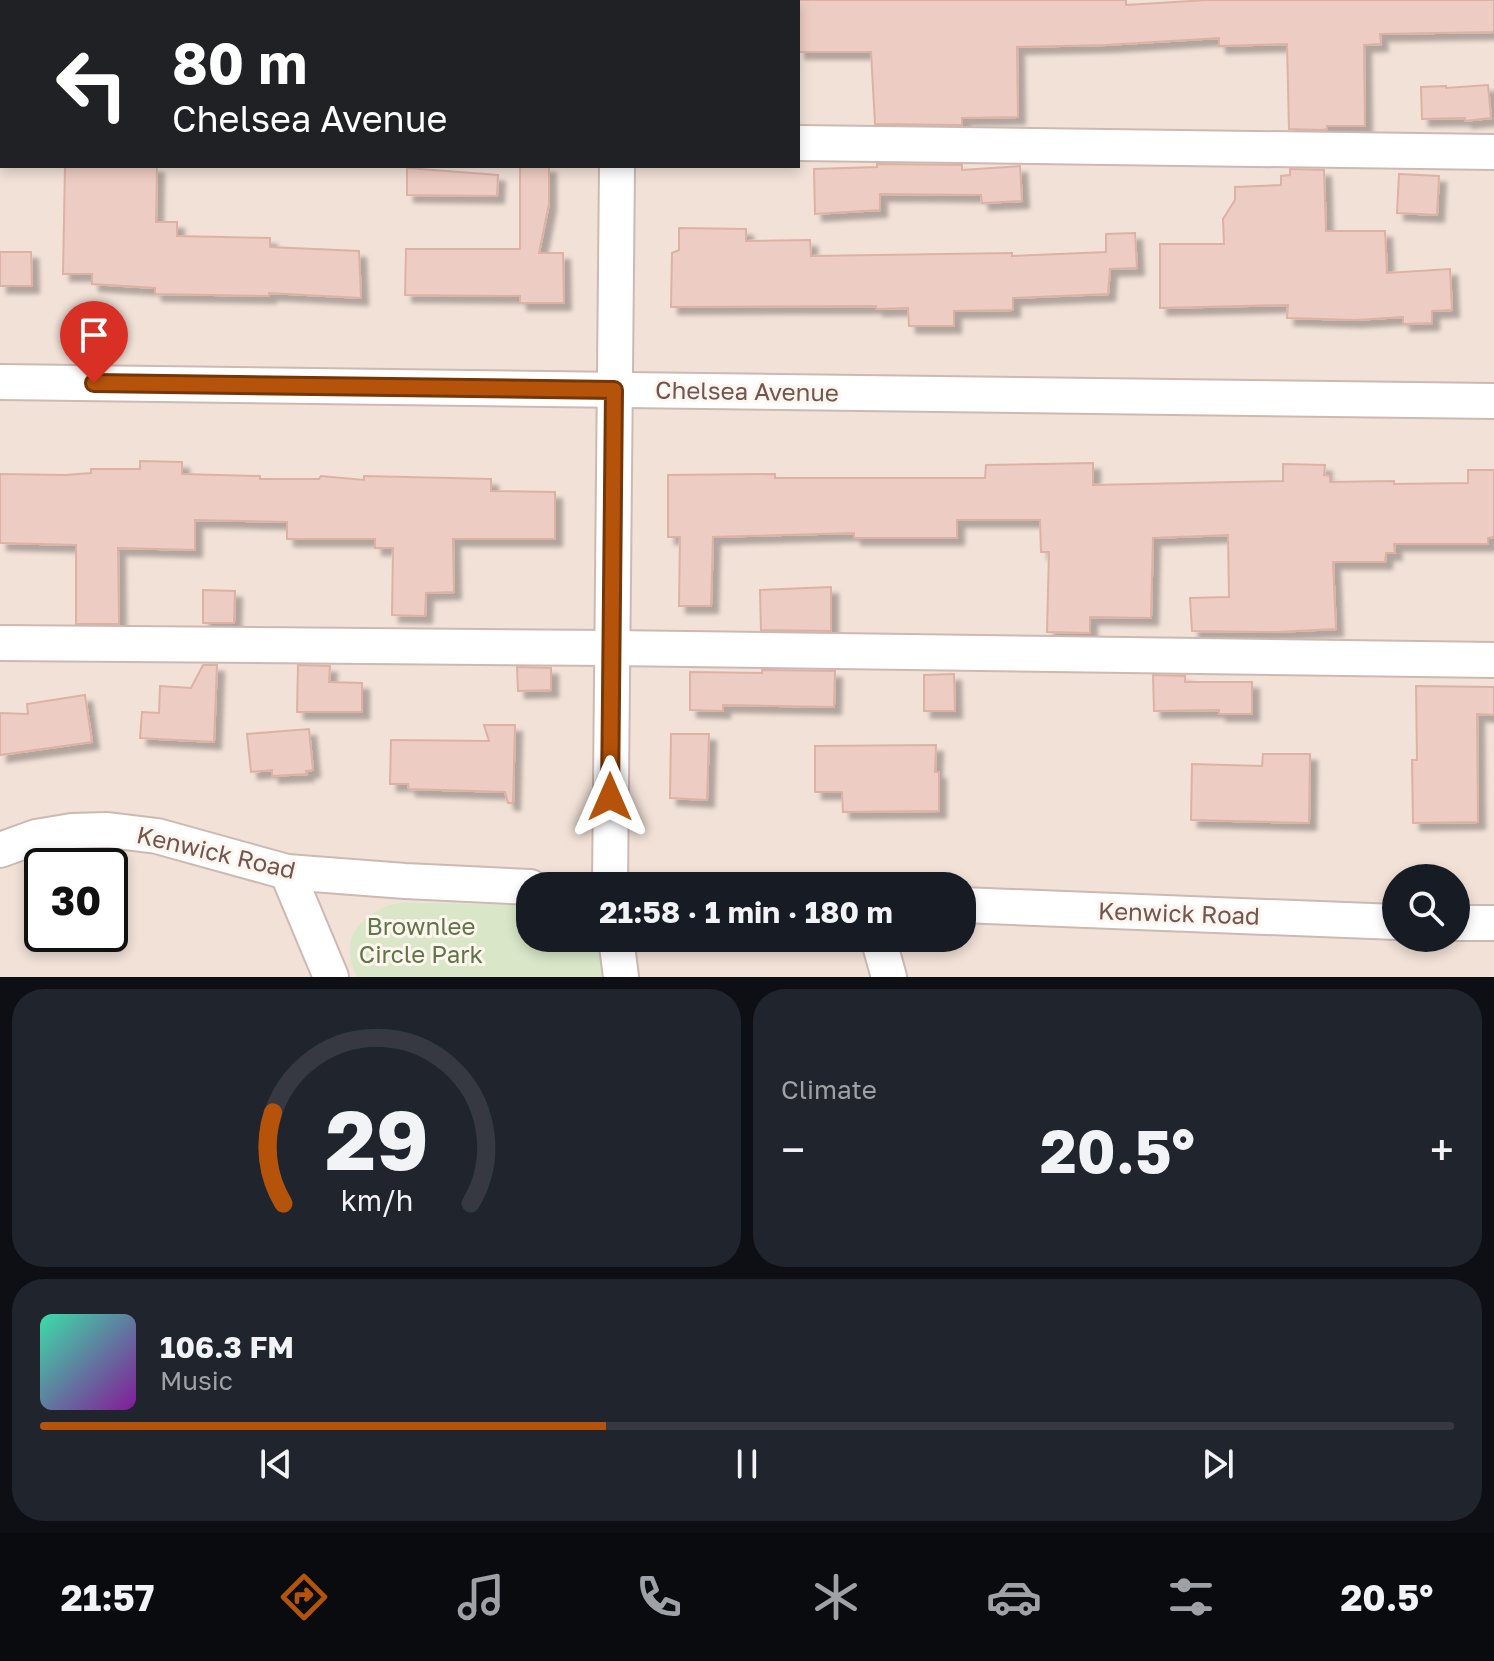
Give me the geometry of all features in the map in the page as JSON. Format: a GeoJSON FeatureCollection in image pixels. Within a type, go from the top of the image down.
{"type":"FeatureCollection","features":[{"type":"Feature","properties":{"kind":"street"},"geometry":{"type":"LineString","coordinates":[[800,143],[1494,152]]}},
{"type":"Feature","properties":{"kind":"street"},"geometry":{"type":"LineString","coordinates":[[610,872],[617,168]]}},
{"type":"Feature","properties":{"kind":"street","name":"Chelsea Avenue"},"geometry":{"type":"LineString","coordinates":[[0,382],[1494,401]]}},
{"type":"Feature","properties":{"kind":"street"},"geometry":{"type":"LineString","coordinates":[[0,643],[1494,660]]}},
{"type":"Feature","properties":{"kind":"street","name":"Kenwick Road"},"geometry":{"type":"LineString","coordinates":[[0,850],[36,837],[72,831],[108,830],[157,836],[287,872],[516,886]]}},
{"type":"Feature","properties":{"kind":"street"},"geometry":{"type":"LineString","coordinates":[[287,872],[331,977]]}},
{"type":"Feature","properties":{"kind":"street","name":"Kenwick Road"},"geometry":{"type":"LineString","coordinates":[[976,906],[1382,921]]}},
{"type":"Feature","properties":{"kind":"street"},"geometry":{"type":"LineString","coordinates":[[1470,923],[1494,923]]}},
{"type":"Feature","properties":{"kind":"street"},"geometry":{"type":"LineString","coordinates":[[618,952],[621,977]]}},
{"type":"Feature","properties":{"kind":"street"},"geometry":{"type":"LineString","coordinates":[[882,952],[889,977]]}},
{"type":"Feature","properties":{"kind":"shaded area"},"geometry":{"type":"Polygon","coordinates":[[[800,0],[1494,0],[1494,977],[605,977],[601,952],[976,952],[976,872],[516,872],[516,905],[403,902],[361,923],[350,944],[350,957],[357,977],[0,977],[0,168],[800,168],[800,0]]]}},
{"type":"Feature","properties":{"kind":"green space","name":"Brownlee Circle Park"},"geometry":{"type":"Polygon","coordinates":[[[403,902],[516,905],[516,952],[601,952],[605,977],[357,977],[351,963],[352,938],[366,918],[403,902]]]}},
{"type":"Feature","properties":{"kind":"building"},"geometry":{"type":"Polygon","coordinates":[[[800,0],[1126,0],[1126,5],[1207,0],[1494,0],[1494,32],[1380,34],[1381,44],[1364,45],[1365,126],[1327,126],[1323,130],[1289,129],[1287,44],[1219,46],[1219,38],[1017,47],[1018,117],[962,118],[962,125],[875,124],[871,52],[800,52],[800,0]]]}},
{"type":"Feature","properties":{"kind":"building"},"geometry":{"type":"Polygon","coordinates":[[[1488,85],[1491,118],[1465,121],[1465,118],[1422,119],[1421,87],[1488,85]]]}},
{"type":"Feature","properties":{"kind":"building"},"geometry":{"type":"Polygon","coordinates":[[[877,164],[962,165],[962,170],[1020,166],[1022,201],[982,203],[981,195],[880,194],[880,210],[815,214],[814,169],[877,167],[877,164]]]}},
{"type":"Feature","properties":{"kind":"building"},"geometry":{"type":"Polygon","coordinates":[[[65,168],[157,168],[156,222],[177,222],[177,236],[270,238],[270,247],[359,251],[361,298],[269,293],[269,296],[155,294],[155,288],[92,284],[92,274],[63,274],[65,168]]]}},
{"type":"Feature","properties":{"kind":"building"},"geometry":{"type":"Polygon","coordinates":[[[407,168],[498,175],[497,196],[407,195],[407,168]]]}},
{"type":"Feature","properties":{"kind":"building"},"geometry":{"type":"Polygon","coordinates":[[[520,168],[549,168],[549,204],[539,253],[563,253],[564,303],[520,303],[520,296],[405,295],[406,249],[520,249],[520,168]]]}},
{"type":"Feature","properties":{"kind":"building"},"geometry":{"type":"Polygon","coordinates":[[[1290,169],[1324,170],[1326,231],[1385,231],[1387,273],[1450,269],[1452,310],[1432,311],[1432,323],[1403,324],[1403,317],[1355,320],[1287,318],[1288,305],[1160,308],[1160,244],[1224,244],[1223,219],[1235,200],[1235,187],[1281,185],[1281,176],[1290,175],[1290,169]]]}},
{"type":"Feature","properties":{"kind":"building"},"geometry":{"type":"Polygon","coordinates":[[[1399,174],[1439,176],[1437,215],[1397,213],[1399,174]]]}},
{"type":"Feature","properties":{"kind":"building"},"geometry":{"type":"Polygon","coordinates":[[[679,228],[746,229],[746,241],[810,240],[811,256],[1012,253],[1012,256],[1106,252],[1106,234],[1135,233],[1137,268],[1110,269],[1108,294],[1013,298],[1013,310],[954,311],[954,326],[909,326],[908,308],[671,307],[672,253],[679,250],[679,228]]]}},
{"type":"Feature","properties":{"kind":"building"},"geometry":{"type":"Polygon","coordinates":[[[0,252],[31,252],[32,286],[0,286],[0,252]]]}},
{"type":"Feature","properties":{"kind":"building"},"geometry":{"type":"Polygon","coordinates":[[[140,461],[182,462],[182,474],[260,476],[260,479],[319,479],[321,476],[364,480],[364,476],[491,479],[491,491],[555,492],[555,539],[453,539],[454,592],[426,593],[425,616],[392,615],[393,548],[375,548],[375,539],[287,539],[287,522],[195,520],[195,550],[118,548],[119,624],[76,624],[76,545],[0,543],[0,474],[65,475],[91,473],[91,469],[140,469],[140,461]]]}},
{"type":"Feature","properties":{"kind":"building"},"geometry":{"type":"Polygon","coordinates":[[[1093,463],[1093,485],[1283,481],[1283,464],[1325,465],[1324,475],[1330,476],[1330,482],[1394,481],[1394,484],[1468,483],[1468,470],[1494,470],[1494,537],[1488,538],[1488,544],[1394,544],[1395,553],[1386,553],[1385,562],[1333,562],[1336,629],[1192,631],[1190,598],[1229,597],[1228,535],[1153,538],[1151,618],[1090,617],[1090,633],[1047,632],[1049,552],[1041,552],[1040,520],[957,520],[957,538],[854,538],[854,533],[713,537],[711,606],[679,606],[680,537],[668,537],[668,475],[985,478],[986,465],[1093,463]]]}},
{"type":"Feature","properties":{"kind":"building"},"geometry":{"type":"Polygon","coordinates":[[[831,587],[831,631],[761,630],[760,590],[831,587]]]}},
{"type":"Feature","properties":{"kind":"building"},"geometry":{"type":"Polygon","coordinates":[[[203,590],[235,591],[234,623],[203,623],[203,590]]]}},
{"type":"Feature","properties":{"kind":"building"},"geometry":{"type":"Polygon","coordinates":[[[203,665],[217,665],[214,742],[140,738],[142,712],[159,713],[160,686],[191,688],[203,665]]]}},
{"type":"Feature","properties":{"kind":"building"},"geometry":{"type":"Polygon","coordinates":[[[298,665],[330,666],[329,682],[362,683],[362,712],[297,712],[298,665]]]}},
{"type":"Feature","properties":{"kind":"building"},"geometry":{"type":"Polygon","coordinates":[[[517,667],[551,668],[551,690],[518,691],[517,667]]]}},
{"type":"Feature","properties":{"kind":"building"},"geometry":{"type":"Polygon","coordinates":[[[762,670],[835,671],[834,707],[723,705],[723,711],[690,710],[690,672],[762,673],[762,670]]]}},
{"type":"Feature","properties":{"kind":"building"},"geometry":{"type":"Polygon","coordinates":[[[954,674],[955,711],[924,711],[924,675],[954,674]]]}},
{"type":"Feature","properties":{"kind":"building"},"geometry":{"type":"Polygon","coordinates":[[[1153,675],[1185,676],[1185,682],[1252,682],[1252,714],[1219,714],[1219,710],[1154,711],[1153,675]]]}},
{"type":"Feature","properties":{"kind":"building"},"geometry":{"type":"Polygon","coordinates":[[[1416,686],[1494,687],[1494,715],[1477,714],[1478,822],[1413,823],[1412,760],[1417,760],[1416,686]]]}},
{"type":"Feature","properties":{"kind":"building"},"geometry":{"type":"Polygon","coordinates":[[[85,695],[92,742],[0,755],[0,713],[28,714],[27,704],[85,695]]]}},
{"type":"Feature","properties":{"kind":"building"},"geometry":{"type":"Polygon","coordinates":[[[484,725],[515,725],[513,803],[508,803],[505,792],[409,789],[408,784],[390,784],[391,740],[489,741],[484,725]]]}},
{"type":"Feature","properties":{"kind":"building"},"geometry":{"type":"Polygon","coordinates":[[[309,729],[313,770],[306,771],[307,774],[272,776],[272,770],[251,772],[247,734],[309,729]]]}},
{"type":"Feature","properties":{"kind":"building"},"geometry":{"type":"Polygon","coordinates":[[[671,734],[709,734],[707,800],[670,798],[671,734]]]}},
{"type":"Feature","properties":{"kind":"building"},"geometry":{"type":"Polygon","coordinates":[[[936,745],[939,811],[843,812],[842,792],[815,792],[815,746],[936,745]]]}},
{"type":"Feature","properties":{"kind":"building"},"geometry":{"type":"Polygon","coordinates":[[[1263,754],[1310,754],[1309,823],[1191,820],[1192,764],[1262,766],[1263,754]]]}},
{"type":"Feature","properties":{"kind":"route"},"geometry":{"type":"LineString","coordinates":[[94,383],[614,390],[610,797]]}}]}
